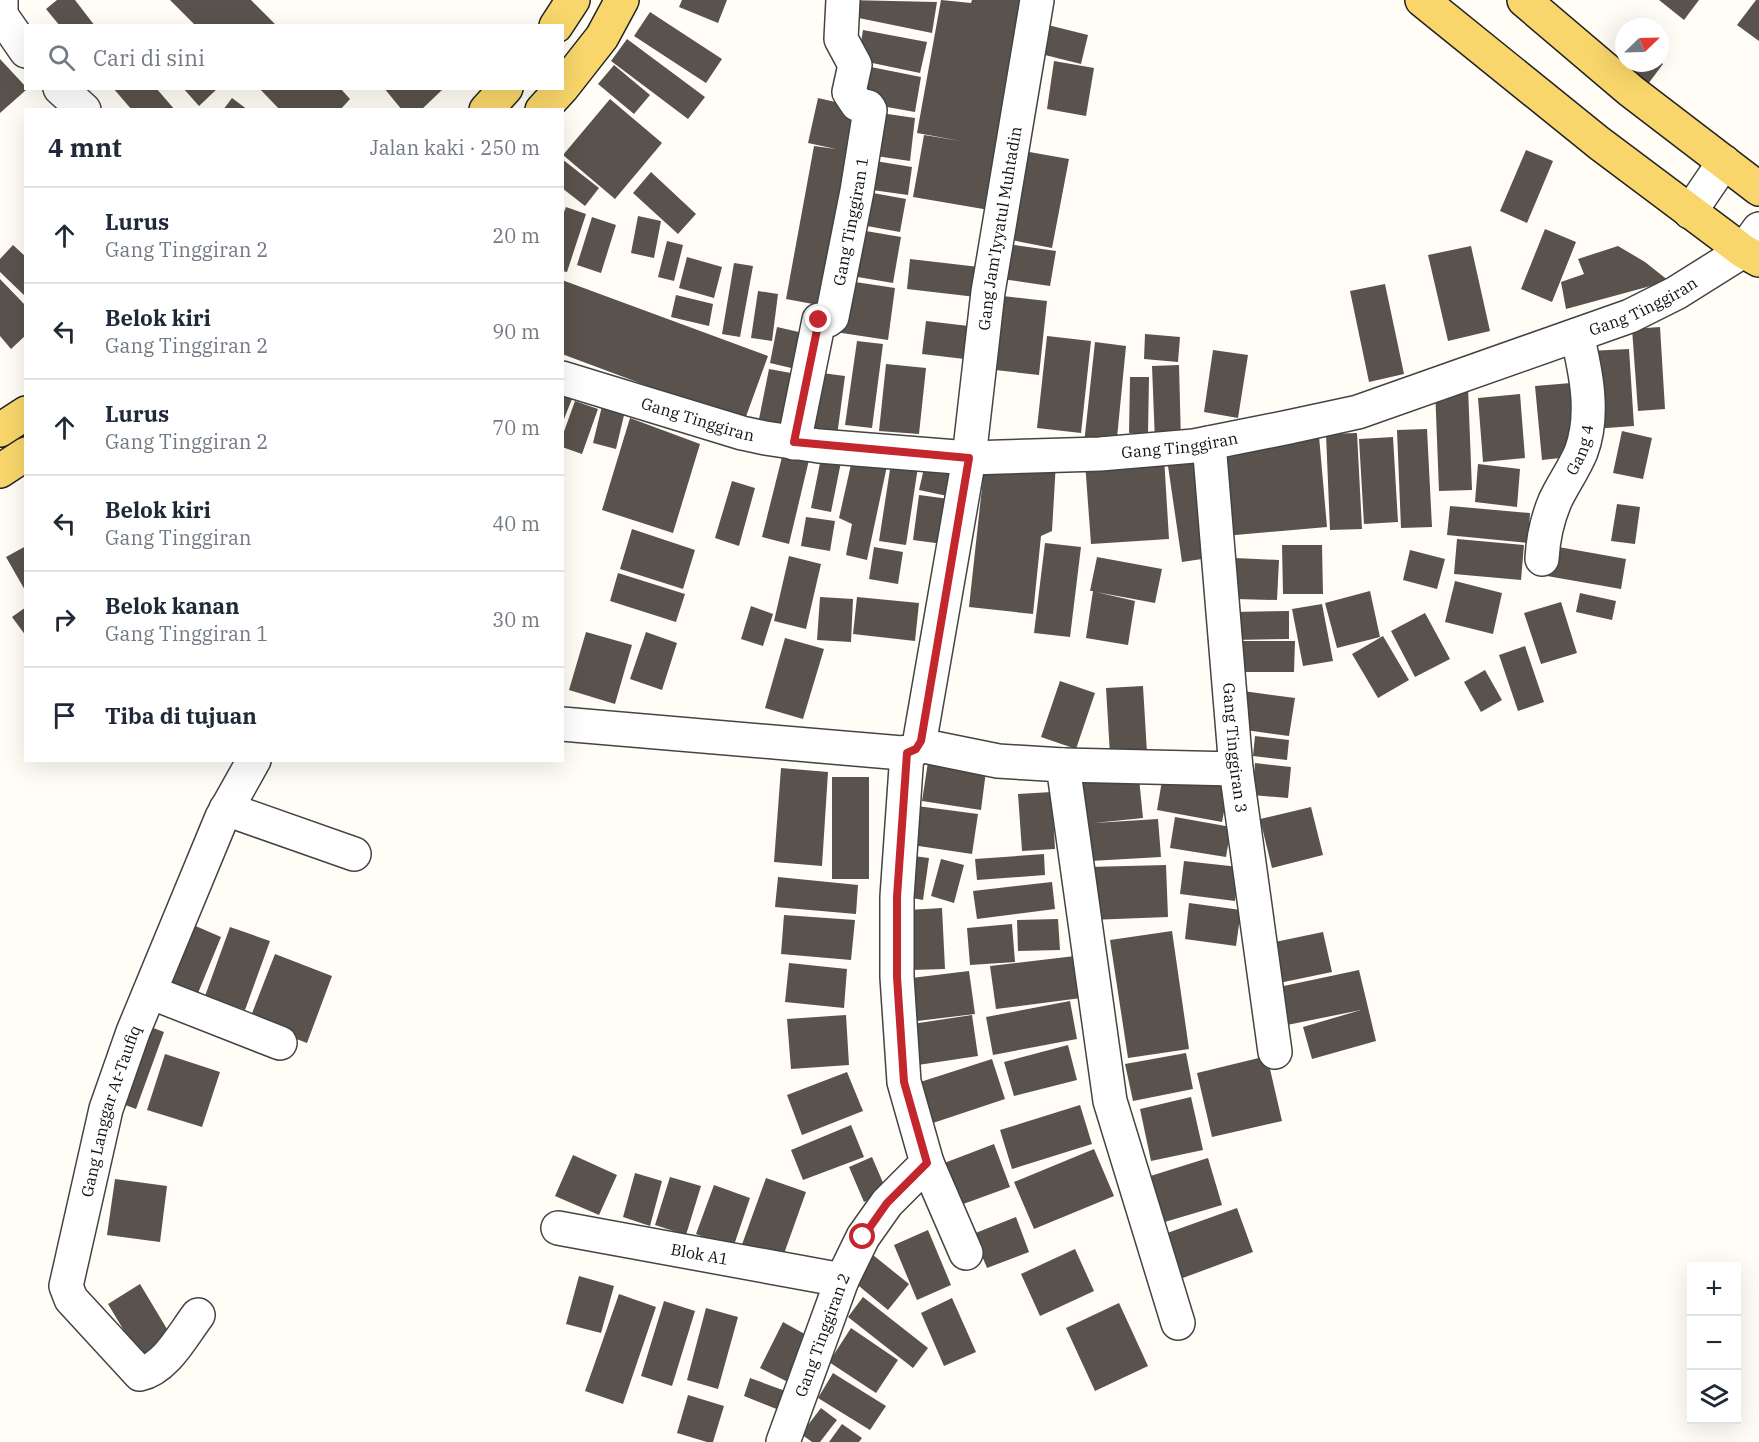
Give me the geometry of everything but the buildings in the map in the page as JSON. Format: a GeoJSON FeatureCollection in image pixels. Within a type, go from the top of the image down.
{"type":"FeatureCollection","features":[{"type":"Feature","properties":{"kind":"main road"},"geometry":{"type":"LineString","coordinates":[[557,24],[573,0]]}},
{"type":"Feature","properties":{"kind":"main road"},"geometry":{"type":"LineString","coordinates":[[564,85],[602,37],[622,0]]}},
{"type":"Feature","properties":{"kind":"main road"},"geometry":{"type":"LineString","coordinates":[[1422,0],[1599,143],[1690,212],[1754,247]]}},
{"type":"Feature","properties":{"kind":"main road"},"geometry":{"type":"LineString","coordinates":[[1524,0],[1630,91],[1759,189]]}},
{"type":"Feature","properties":{"kind":"main road"},"geometry":{"type":"LineString","coordinates":[[488,108],[504,90]]}},
{"type":"Feature","properties":{"kind":"main road"},"geometry":{"type":"LineString","coordinates":[[544,108],[560,90]]}},
{"type":"Feature","properties":{"kind":"main road"},"geometry":{"type":"LineString","coordinates":[[0,430],[24,414]]}},
{"type":"Feature","properties":{"kind":"main road"},"geometry":{"type":"LineString","coordinates":[[0,471],[24,455]]}},
{"type":"Feature","properties":{"kind":"street"},"geometry":{"type":"LineString","coordinates":[[1,0],[1,15],[24,48]]}},
{"type":"Feature","properties":{"kind":"street","name":"Gang Tinggiran 1"},"geometry":{"type":"LineString","coordinates":[[794,442],[819,320],[828,320],[832,317],[857,191],[870,110],[858,104],[849,92],[855,65],[841,39],[843,0]]}},
{"type":"Feature","properties":{"kind":"street","name":"Gang Jam'Iyyatul Muhtadin"},"geometry":{"type":"LineString","coordinates":[[969,458],[988,292],[1037,0]]}},
{"type":"Feature","properties":{"kind":"street"},"geometry":{"type":"LineString","coordinates":[[62,90],[82,108]]}},
{"type":"Feature","properties":{"kind":"street"},"geometry":{"type":"LineString","coordinates":[[1690,212],[1724,162]]}},
{"type":"Feature","properties":{"kind":"street","name":"Gang Tinggiran"},"geometry":{"type":"LineString","coordinates":[[564,379],[742,433],[794,442],[969,458],[1100,454],[1170,448],[1209,443],[1358,412],[1630,316],[1676,293],[1754,247]]}},
{"type":"Feature","properties":{"kind":"street","name":"Gang 4"},"geometry":{"type":"LineString","coordinates":[[1542,559],[1544,534],[1555,501],[1581,452],[1588,422],[1586,373],[1577,335]]}},
{"type":"Feature","properties":{"kind":"street","name":"Gang Tinggiran 3"},"geometry":{"type":"LineString","coordinates":[[1209,443],[1236,769],[1275,1052]]}},
{"type":"Feature","properties":{"kind":"street"},"geometry":{"type":"LineString","coordinates":[[966,1253],[927,1163],[904,1082],[897,977],[897,897],[913,750],[969,458]]}},
{"type":"Feature","properties":{"kind":"street"},"geometry":{"type":"LineString","coordinates":[[564,724],[913,750],[998,761],[1063,765],[1236,769]]}},
{"type":"Feature","properties":{"kind":"street","name":"Gang Langgar At-Taufiq"},"geometry":{"type":"LineString","coordinates":[[198,1315],[160,1364],[150,1372],[140,1374],[71,1299],[66,1286],[106,1109],[150,992],[226,809],[253,762]]}},
{"type":"Feature","properties":{"kind":"street"},"geometry":{"type":"LineString","coordinates":[[1063,765],[1110,1101],[1179,1323]]}},
{"type":"Feature","properties":{"kind":"street"},"geometry":{"type":"LineString","coordinates":[[226,809],[354,854]]}},
{"type":"Feature","properties":{"kind":"street"},"geometry":{"type":"LineString","coordinates":[[150,992],[280,1043]]}},
{"type":"Feature","properties":{"kind":"street","name":"Gang Tinggiran 2"},"geometry":{"type":"LineString","coordinates":[[784,1441],[842,1280],[863,1237],[887,1203],[927,1163]]}},
{"type":"Feature","properties":{"kind":"street","name":"Blok A1"},"geometry":{"type":"LineString","coordinates":[[558,1228],[842,1280]]}},
{"type":"Feature","properties":{"kind":"route"},"geometry":{"type":"LineString","coordinates":[[819,320],[794,442],[969,458],[921,741],[916,749],[907,753],[897,897],[897,977],[904,1082],[927,1163],[887,1203],[863,1237]]}}]}
